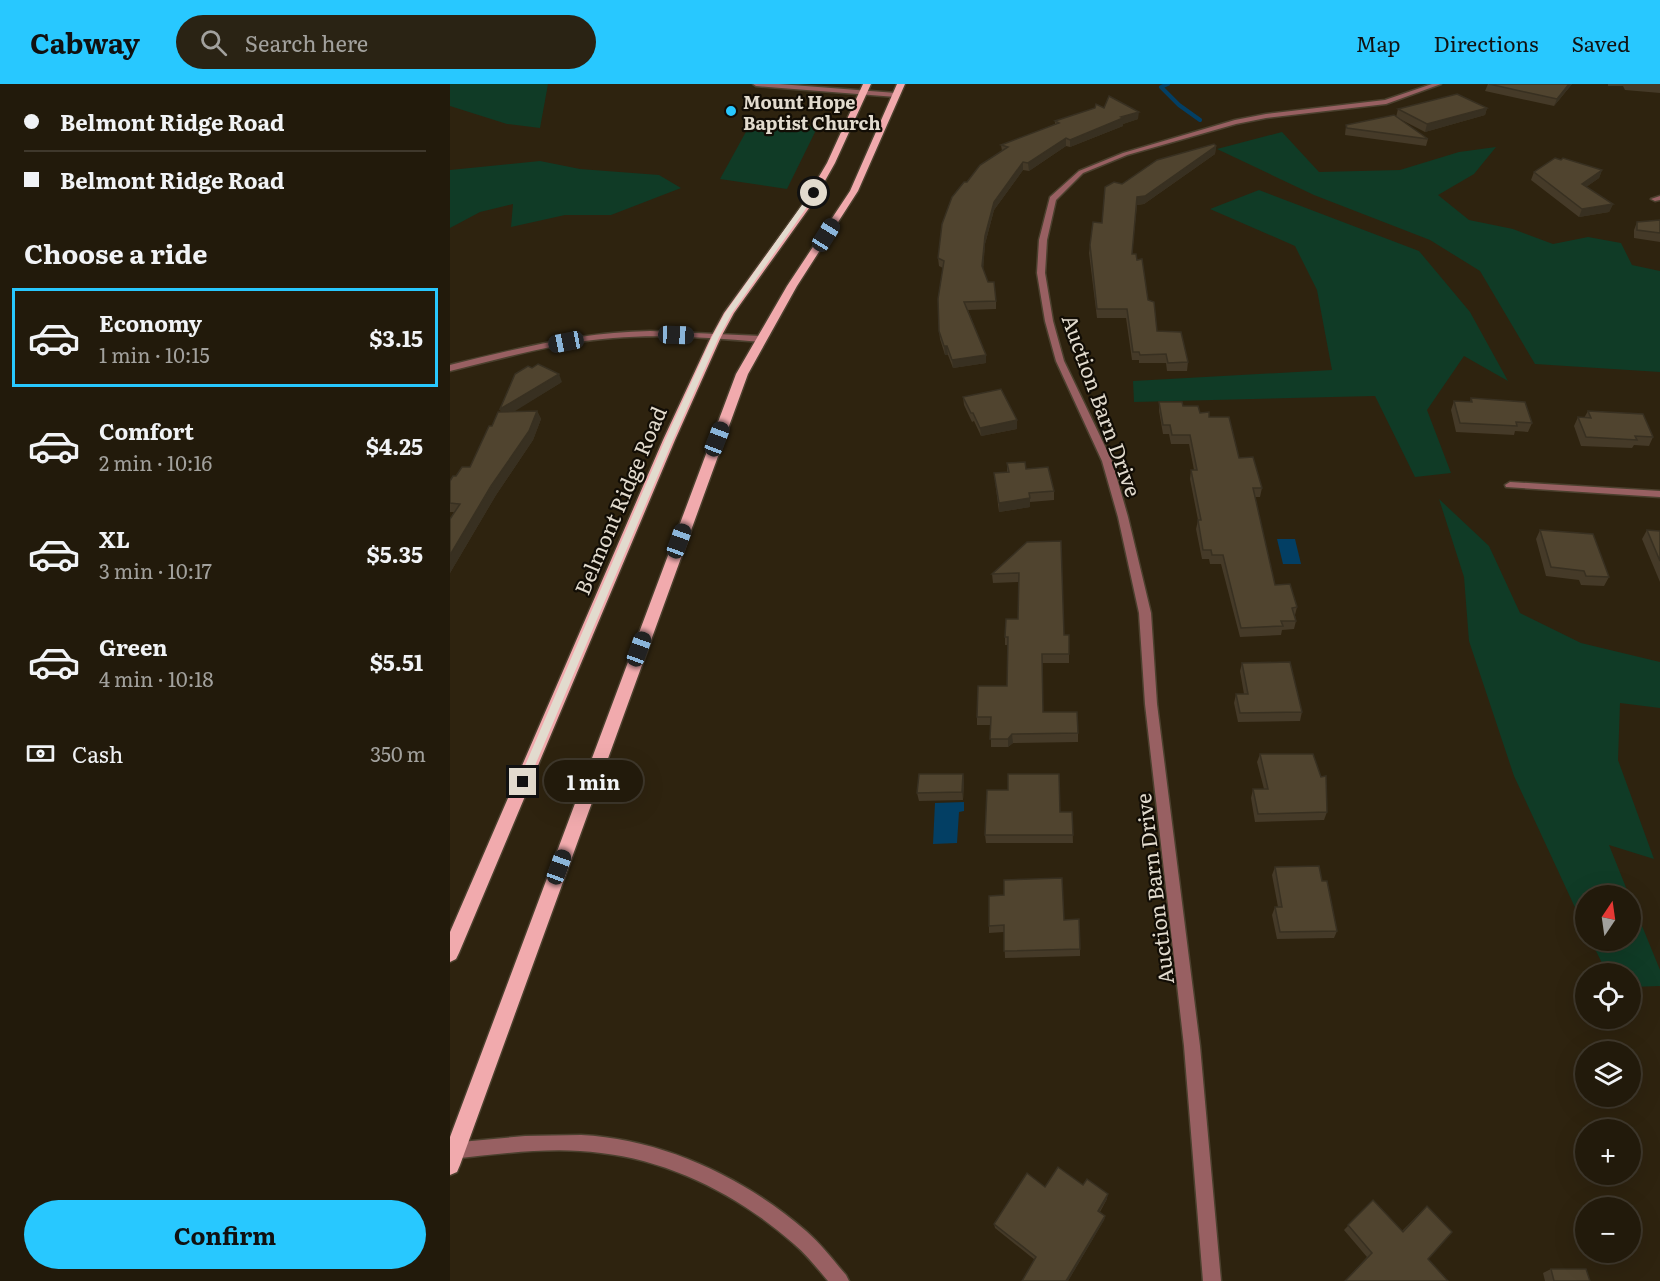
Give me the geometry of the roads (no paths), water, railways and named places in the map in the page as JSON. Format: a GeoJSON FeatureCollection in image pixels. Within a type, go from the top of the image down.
{"type":"FeatureCollection","features":[{"type":"Feature","properties":{"kind":"main road"},"geometry":{"type":"LineString","coordinates":[[452,1155],[742,374],[761,339],[854,191],[901,84]]}},
{"type":"Feature","properties":{"kind":"main road","name":"Belmont Ridge Road"},"geometry":{"type":"LineString","coordinates":[[450,953],[669,440],[716,337],[729,313],[807,204],[831,163],[865,89]]}},
{"type":"Feature","properties":{"kind":"street"},"geometry":{"type":"LineString","coordinates":[[756,84],[865,89],[896,95]]}},
{"type":"Feature","properties":{"kind":"street","name":"Auction Barn Drive"},"geometry":{"type":"LineString","coordinates":[[1212,1281],[1192,1046],[1151,704],[1146,613],[1107,461],[1060,361],[1049,321],[1041,273],[1043,240],[1053,199],[1081,172],[1103,163],[1235,122],[1266,116],[1386,102],[1438,84]]}},
{"type":"Feature","properties":{"kind":"street"},"geometry":{"type":"LineString","coordinates":[[450,368],[584,338],[635,334],[761,339]]}},
{"type":"Feature","properties":{"kind":"street"},"geometry":{"type":"LineString","coordinates":[[1510,485],[1660,494]]}},
{"type":"Feature","properties":{"kind":"street"},"geometry":{"type":"LineString","coordinates":[[452,1155],[537,1142],[602,1144],[690,1167],[750,1201],[800,1237],[840,1281]]}},
{"type":"Feature","properties":{"kind":"water"},"geometry":{"type":"Polygon","coordinates":[[[1277,539],[1295,539],[1301,564],[1283,564],[1277,539]]]}},
{"type":"Feature","properties":{"kind":"water"},"geometry":{"type":"Polygon","coordinates":[[[964,802],[964,811],[959,812],[957,843],[933,844],[935,803],[964,802]]]}},
{"type":"Feature","properties":{"kind":"waterway"},"geometry":{"type":"LineString","coordinates":[[1168,84],[1161,87],[1179,105],[1200,120]]}},
{"type":"Feature","properties":{"kind":"place","name":"Mount Hope Baptist Church"},"geometry":{"type":"Point","coordinates":[731,111]}}]}
